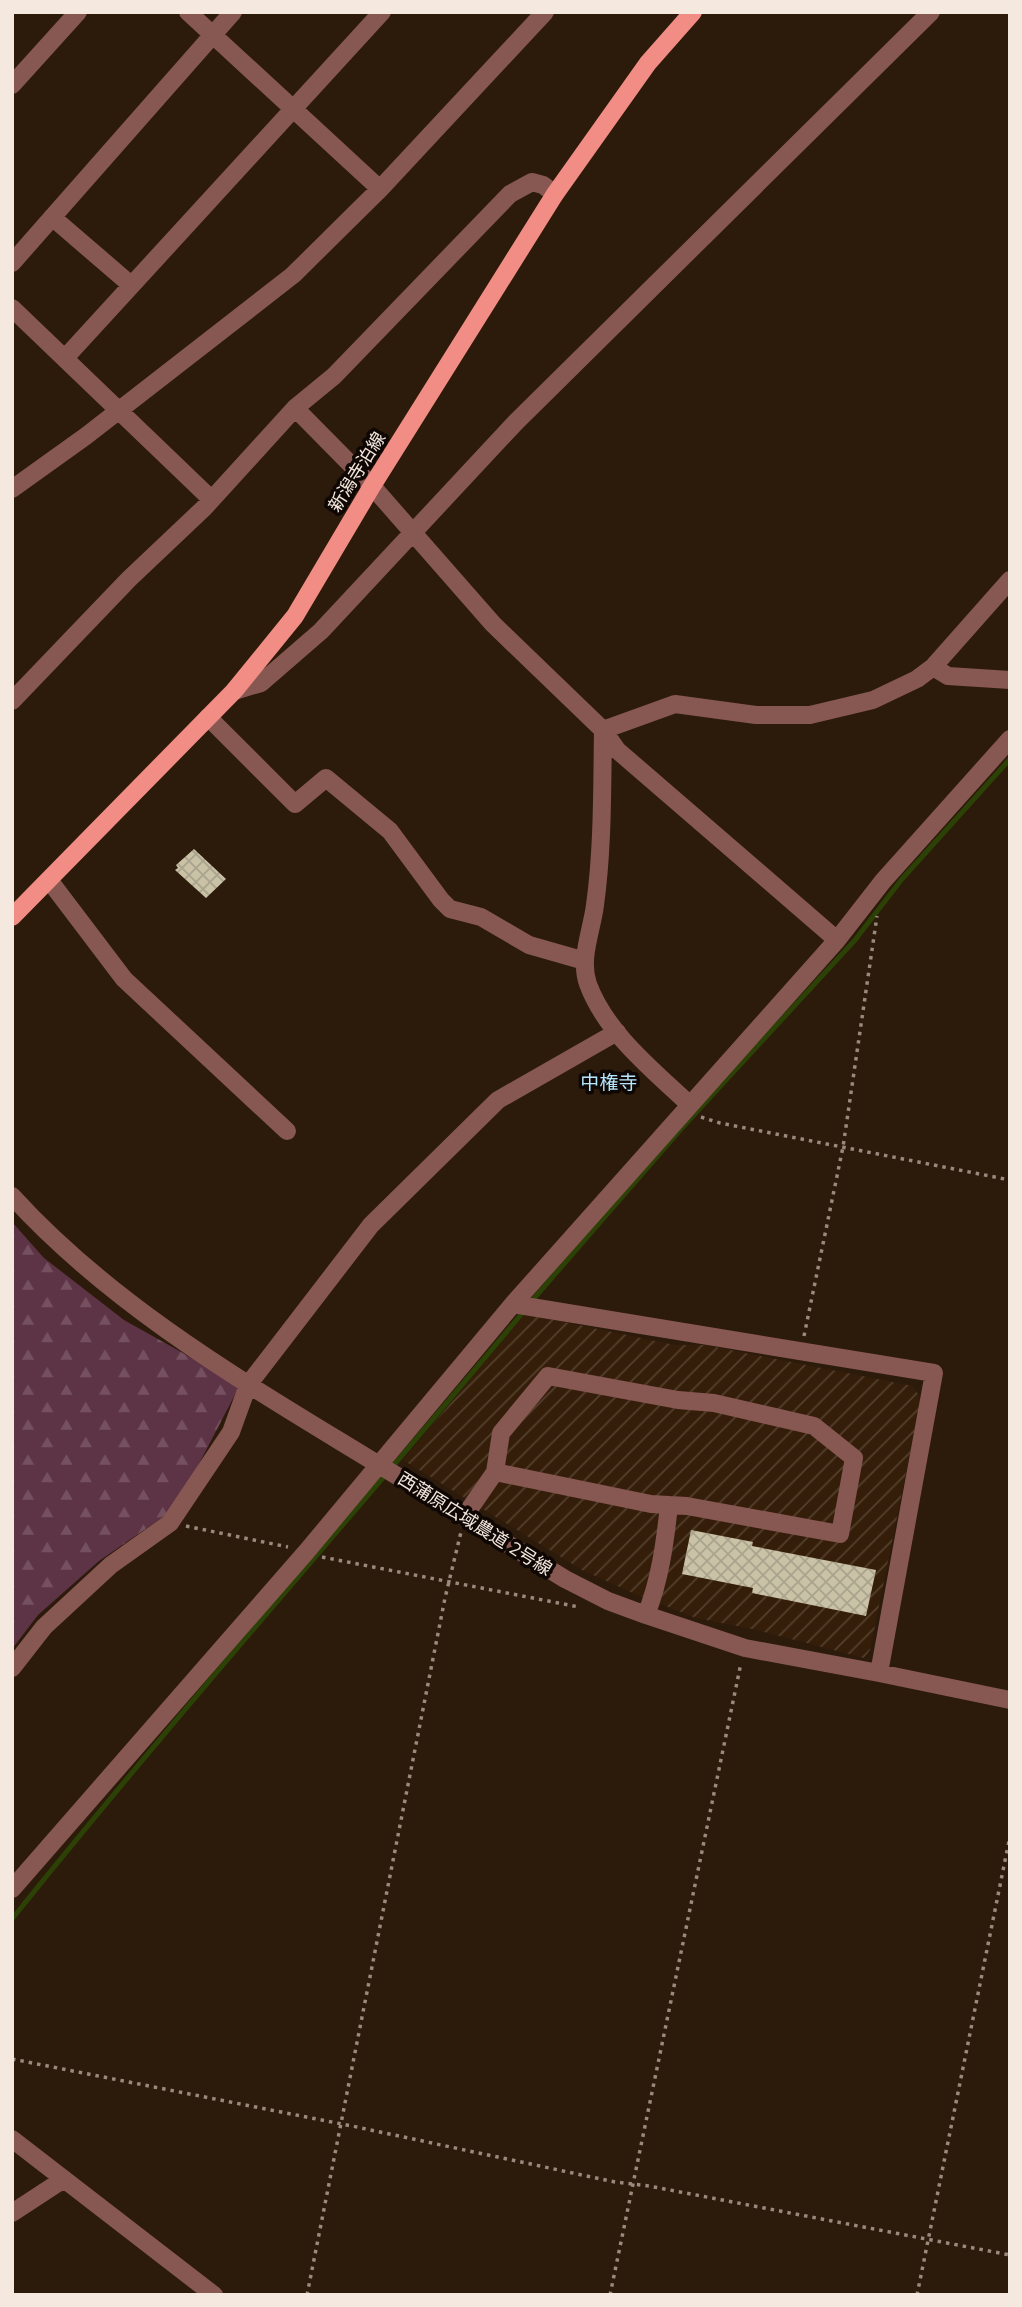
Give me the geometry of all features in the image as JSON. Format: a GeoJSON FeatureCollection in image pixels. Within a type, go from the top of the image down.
{"type":"FeatureCollection","features":[{"type":"Feature","properties":{"kind":"main road","name":"新潟寺泊線"},"geometry":{"type":"LineString","coordinates":[[12,917],[234,691],[295,616],[372,486],[555,194],[648,63],[693,12]]}},
{"type":"Feature","properties":{"kind":"street"},"geometry":{"type":"LineString","coordinates":[[12,85],[78,12]]}},
{"type":"Feature","properties":{"kind":"street"},"geometry":{"type":"LineString","coordinates":[[188,12],[380,188]]}},
{"type":"Feature","properties":{"kind":"street"},"geometry":{"type":"LineString","coordinates":[[12,263],[233,12]]}},
{"type":"Feature","properties":{"kind":"street"},"geometry":{"type":"LineString","coordinates":[[65,358],[382,12]]}},
{"type":"Feature","properties":{"kind":"street"},"geometry":{"type":"LineString","coordinates":[[12,489],[293,275],[380,188],[545,12]]}},
{"type":"Feature","properties":{"kind":"street"},"geometry":{"type":"LineString","coordinates":[[234,691],[261,683],[311,639],[516,422],[930,12]]}},
{"type":"Feature","properties":{"kind":"street"},"geometry":{"type":"LineString","coordinates":[[12,701],[129,579],[211,499],[295,408],[334,376],[510,194],[532,182],[555,194]]}},
{"type":"Feature","properties":{"kind":"street"},"geometry":{"type":"LineString","coordinates":[[52,217],[131,285]]}},
{"type":"Feature","properties":{"kind":"street"},"geometry":{"type":"LineString","coordinates":[[12,308],[211,499]]}},
{"type":"Feature","properties":{"kind":"street"},"geometry":{"type":"LineString","coordinates":[[295,408],[372,486],[493,624],[603,730],[617,750],[837,940]]}},
{"type":"Feature","properties":{"kind":"street"},"geometry":{"type":"LineString","coordinates":[[603,730],[675,704],[756,715],[810,715],[873,700],[933,667],[1010,580]]}},
{"type":"Feature","properties":{"kind":"street"},"geometry":{"type":"LineString","coordinates":[[933,667],[948,677],[1010,680]]}},
{"type":"Feature","properties":{"kind":"street"},"geometry":{"type":"LineString","coordinates":[[208,718],[295,804],[326,778],[390,831],[450,909],[481,917],[529,945],[584,961]]}},
{"type":"Feature","properties":{"kind":"street"},"geometry":{"type":"LineString","coordinates":[[603,730],[602,810],[595,905],[584,961],[588,983],[617,1032],[690,1105]]}},
{"type":"Feature","properties":{"kind":"street"},"geometry":{"type":"LineString","coordinates":[[12,1889],[307,1551],[513,1304],[837,940],[883,881],[1010,739]]}},
{"type":"Feature","properties":{"kind":"street"},"geometry":{"type":"LineString","coordinates":[[49,880],[124,979],[287,1131]]}},
{"type":"Feature","properties":{"kind":"street"},"geometry":{"type":"LineString","coordinates":[[12,1668],[44,1627],[63,1609],[111,1565],[170,1523],[232,1432],[248,1385],[371,1225],[498,1100],[617,1032]]}},
{"type":"Feature","properties":{"kind":"street","name":"西蒲原広域農道 2号線"},"geometry":{"type":"LineString","coordinates":[[12,1196],[47,1234],[112,1290],[248,1385],[565,1579],[608,1601],[745,1648],[1010,1700]]}},
{"type":"Feature","properties":{"kind":"street"},"geometry":{"type":"LineString","coordinates":[[513,1304],[934,1373],[879,1673]]}},
{"type":"Feature","properties":{"kind":"street"},"geometry":{"type":"LineString","coordinates":[[464,1517],[495,1472],[501,1433],[548,1377],[678,1400],[714,1403],[814,1426],[854,1458],[840,1534],[687,1506],[651,1504],[495,1472]]}},
{"type":"Feature","properties":{"kind":"street"},"geometry":{"type":"LineString","coordinates":[[646,1615],[654,1597],[665,1547],[669,1505]]}},
{"type":"Feature","properties":{"kind":"street"},"geometry":{"type":"LineString","coordinates":[[12,2139],[214,2295]]}},
{"type":"Feature","properties":{"kind":"street"},"geometry":{"type":"LineString","coordinates":[[12,2213],[64,2179]]}},
{"type":"Feature","properties":{"kind":"path"},"geometry":{"type":"LineString","coordinates":[[801,1351],[843,1147],[883,881]]}},
{"type":"Feature","properties":{"kind":"path"},"geometry":{"type":"LineString","coordinates":[[690,1105],[702,1117],[720,1123],[1010,1180]]}},
{"type":"Feature","properties":{"kind":"path"},"geometry":{"type":"LineString","coordinates":[[307,2295],[464,1517]]}},
{"type":"Feature","properties":{"kind":"path"},"geometry":{"type":"LineString","coordinates":[[170,1523],[307,1551],[324,1558],[583,1607],[608,1601]]}},
{"type":"Feature","properties":{"kind":"path"},"geometry":{"type":"LineString","coordinates":[[610,2295],[745,1648]]}},
{"type":"Feature","properties":{"kind":"path"},"geometry":{"type":"LineString","coordinates":[[917,2295],[1010,1836]]}},
{"type":"Feature","properties":{"kind":"path"},"geometry":{"type":"LineString","coordinates":[[12,2059],[615,2182],[632,2183],[1010,2255]]}},
{"type":"Feature","properties":{"kind":"shaded area"},"geometry":{"type":"Polygon","coordinates":[[[525,1314],[675,1345],[705,1345],[913,1386],[921,1399],[870,1650],[864,1658],[752,1629],[696,1618],[633,1593],[582,1570],[403,1460],[525,1314]]]}},
{"type":"Feature","properties":{"kind":"green space"},"geometry":{"type":"Polygon","coordinates":[[[12,1222],[44,1258],[124,1320],[240,1385],[176,1508],[99,1561],[38,1615],[12,1649],[12,1222]]]}},
{"type":"Feature","properties":{"kind":"building"},"geometry":{"type":"Polygon","coordinates":[[[194,849],[226,879],[206,898],[175,870],[178,868],[176,865],[194,849]]]}},
{"type":"Feature","properties":{"kind":"building"},"geometry":{"type":"Polygon","coordinates":[[[691,1530],[753,1542],[752,1546],[876,1570],[866,1616],[752,1593],[753,1588],[682,1574],[691,1530]]]}},
{"type":"Feature","properties":{"kind":"waterway"},"geometry":{"type":"LineString","coordinates":[[530,1303],[681,1129],[855,940],[902,879],[1010,759]]}},
{"type":"Feature","properties":{"kind":"waterway"},"geometry":{"type":"LineString","coordinates":[[12,1919],[138,1765],[524,1311]]}},
{"type":"Feature","properties":{"kind":"district","name":"中権寺"},"geometry":{"type":"Point","coordinates":[609,1082]}}]}
